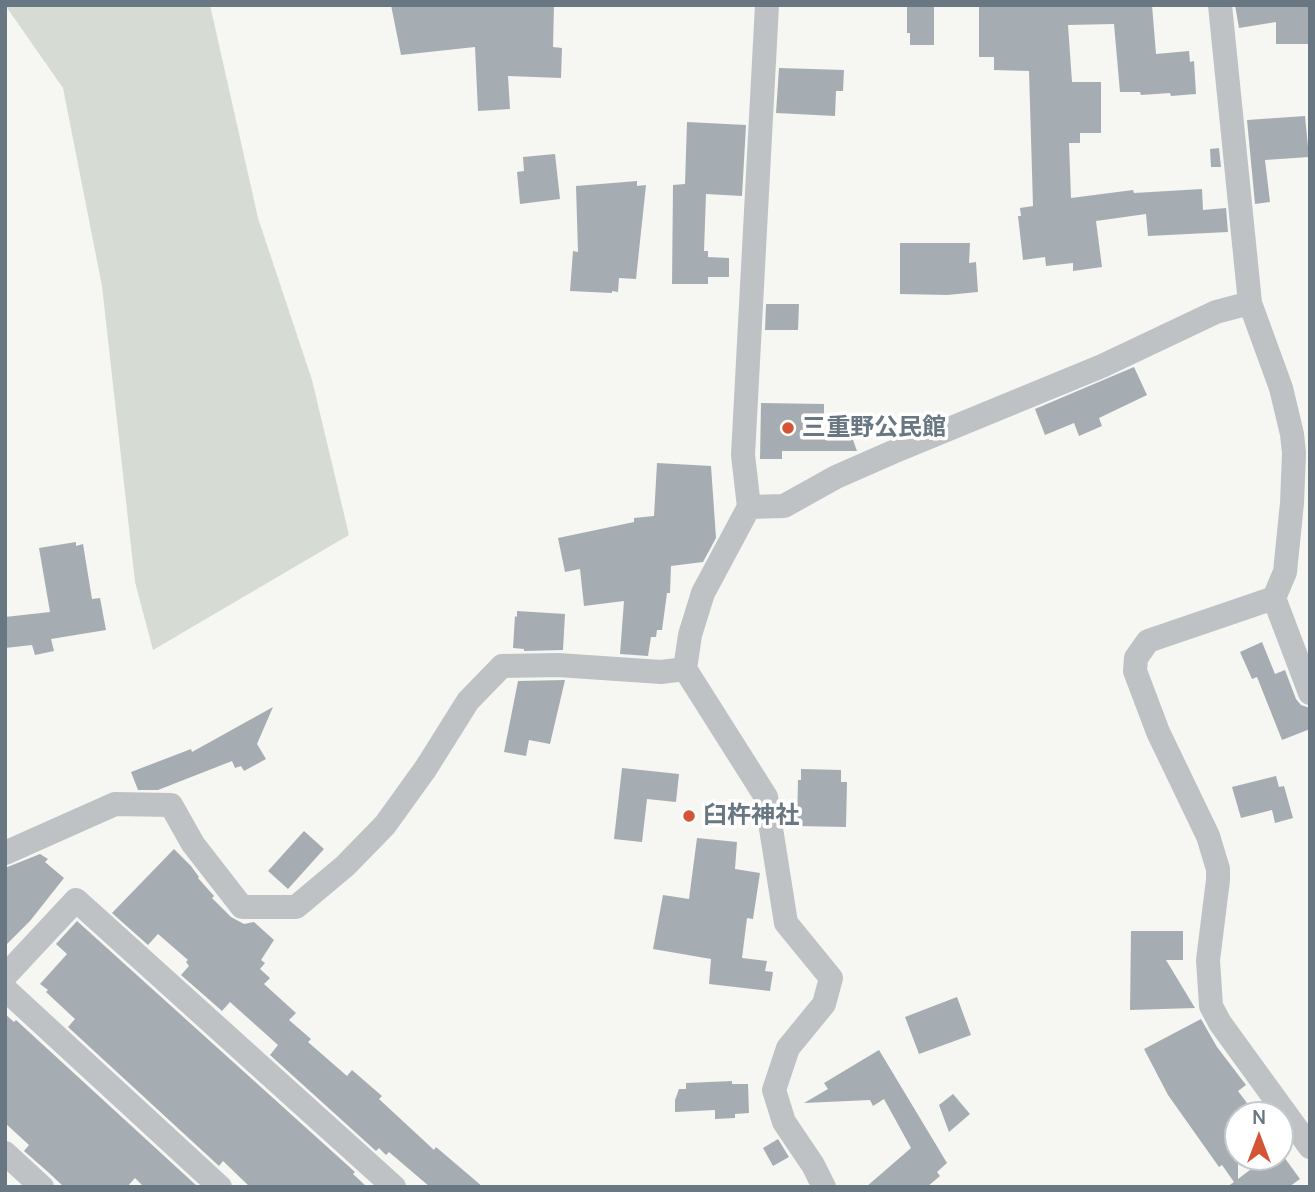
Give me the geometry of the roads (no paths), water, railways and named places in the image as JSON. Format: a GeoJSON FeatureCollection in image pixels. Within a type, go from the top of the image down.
{"type":"FeatureCollection","features":[{"type":"Feature","properties":{"kind":"street"},"geometry":{"type":"LineString","coordinates":[[767,5],[743,454],[749,507],[703,593],[690,635],[685,669],[766,797],[786,923],[831,978],[824,1004],[788,1048],[774,1090],[784,1122],[813,1165],[824,1187]]}},
{"type":"Feature","properties":{"kind":"street"},"geometry":{"type":"LineString","coordinates":[[1220,5],[1250,303],[1281,388],[1292,434],[1301,503],[1285,572],[1274,598],[1310,693]]}},
{"type":"Feature","properties":{"kind":"street"},"geometry":{"type":"LineString","coordinates":[[749,507],[784,506],[836,477],[893,452],[1102,366],[1216,312],[1250,303]]}},
{"type":"Feature","properties":{"kind":"street"},"geometry":{"type":"LineString","coordinates":[[1274,598],[1148,641],[1136,659],[1135,671],[1158,732],[1208,836],[1218,869],[1208,960],[1211,1006],[1220,1023],[1310,1147]]}},
{"type":"Feature","properties":{"kind":"street"},"geometry":{"type":"LineString","coordinates":[[5,853],[115,804],[171,805],[193,844],[242,907],[296,906],[345,866],[385,825],[426,768],[468,701],[502,666],[558,665],[661,672],[685,669]]}},
{"type":"Feature","properties":{"kind":"street"},"geometry":{"type":"LineString","coordinates":[[5,976],[76,900],[394,1187]]}},
{"type":"Feature","properties":{"kind":"street"},"geometry":{"type":"LineString","coordinates":[[5,989],[220,1187]]}},
{"type":"Feature","properties":{"kind":"street"},"geometry":{"type":"LineString","coordinates":[[5,1153],[42,1187]]}},
{"type":"Feature","properties":{"kind":"place","name":"三重野公民館"},"geometry":{"type":"Point","coordinates":[788,428]}},
{"type":"Feature","properties":{"kind":"place","name":"臼杵神社"},"geometry":{"type":"Point","coordinates":[689,816]}}]}
